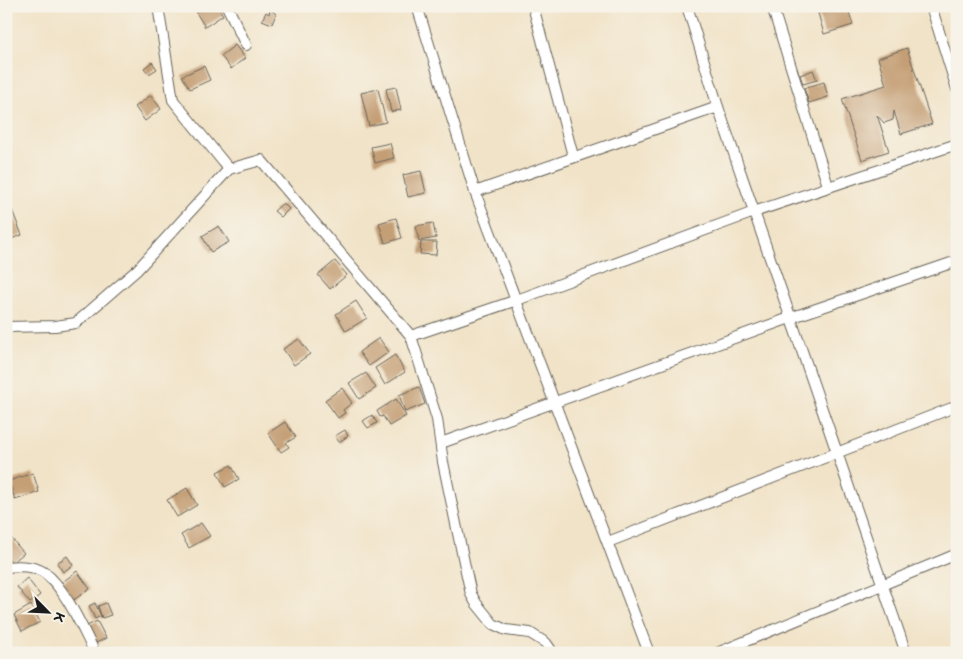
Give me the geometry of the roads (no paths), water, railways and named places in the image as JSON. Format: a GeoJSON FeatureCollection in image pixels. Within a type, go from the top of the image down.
{"type":"FeatureCollection","features":[{"type":"Feature","properties":{"kind":"street"},"geometry":{"type":"LineString","coordinates":[[158,6],[173,100],[229,169]]}},
{"type":"Feature","properties":{"kind":"street"},"geometry":{"type":"LineString","coordinates":[[227,6],[246,45]]}},
{"type":"Feature","properties":{"kind":"street"},"geometry":{"type":"LineString","coordinates":[[417,6],[475,192],[649,653]]}},
{"type":"Feature","properties":{"kind":"street"},"geometry":{"type":"LineString","coordinates":[[533,6],[573,156]]}},
{"type":"Feature","properties":{"kind":"street"},"geometry":{"type":"LineString","coordinates":[[686,6],[718,107],[906,653]]}},
{"type":"Feature","properties":{"kind":"street"},"geometry":{"type":"LineString","coordinates":[[772,6],[828,186]]}},
{"type":"Feature","properties":{"kind":"street"},"geometry":{"type":"LineString","coordinates":[[931,6],[957,89]]}},
{"type":"Feature","properties":{"kind":"street"},"geometry":{"type":"LineString","coordinates":[[475,192],[573,156],[718,107]]}},
{"type":"Feature","properties":{"kind":"street"},"geometry":{"type":"LineString","coordinates":[[411,336],[517,300],[754,212],[957,144]]}},
{"type":"Feature","properties":{"kind":"street"},"geometry":{"type":"LineString","coordinates":[[6,327],[55,326],[76,323],[137,270],[229,169],[261,160],[411,336],[437,419],[471,594],[493,624],[506,630],[530,633],[546,643],[553,653]]}},
{"type":"Feature","properties":{"kind":"street"},"geometry":{"type":"LineString","coordinates":[[441,444],[790,318],[957,262]]}},
{"type":"Feature","properties":{"kind":"street"},"geometry":{"type":"LineString","coordinates":[[608,542],[957,406]]}},
{"type":"Feature","properties":{"kind":"street"},"geometry":{"type":"LineString","coordinates":[[717,653],[957,554]]}},
{"type":"Feature","properties":{"kind":"street"},"geometry":{"type":"LineString","coordinates":[[6,567],[21,566],[44,573],[81,622],[95,653]]}}]}
